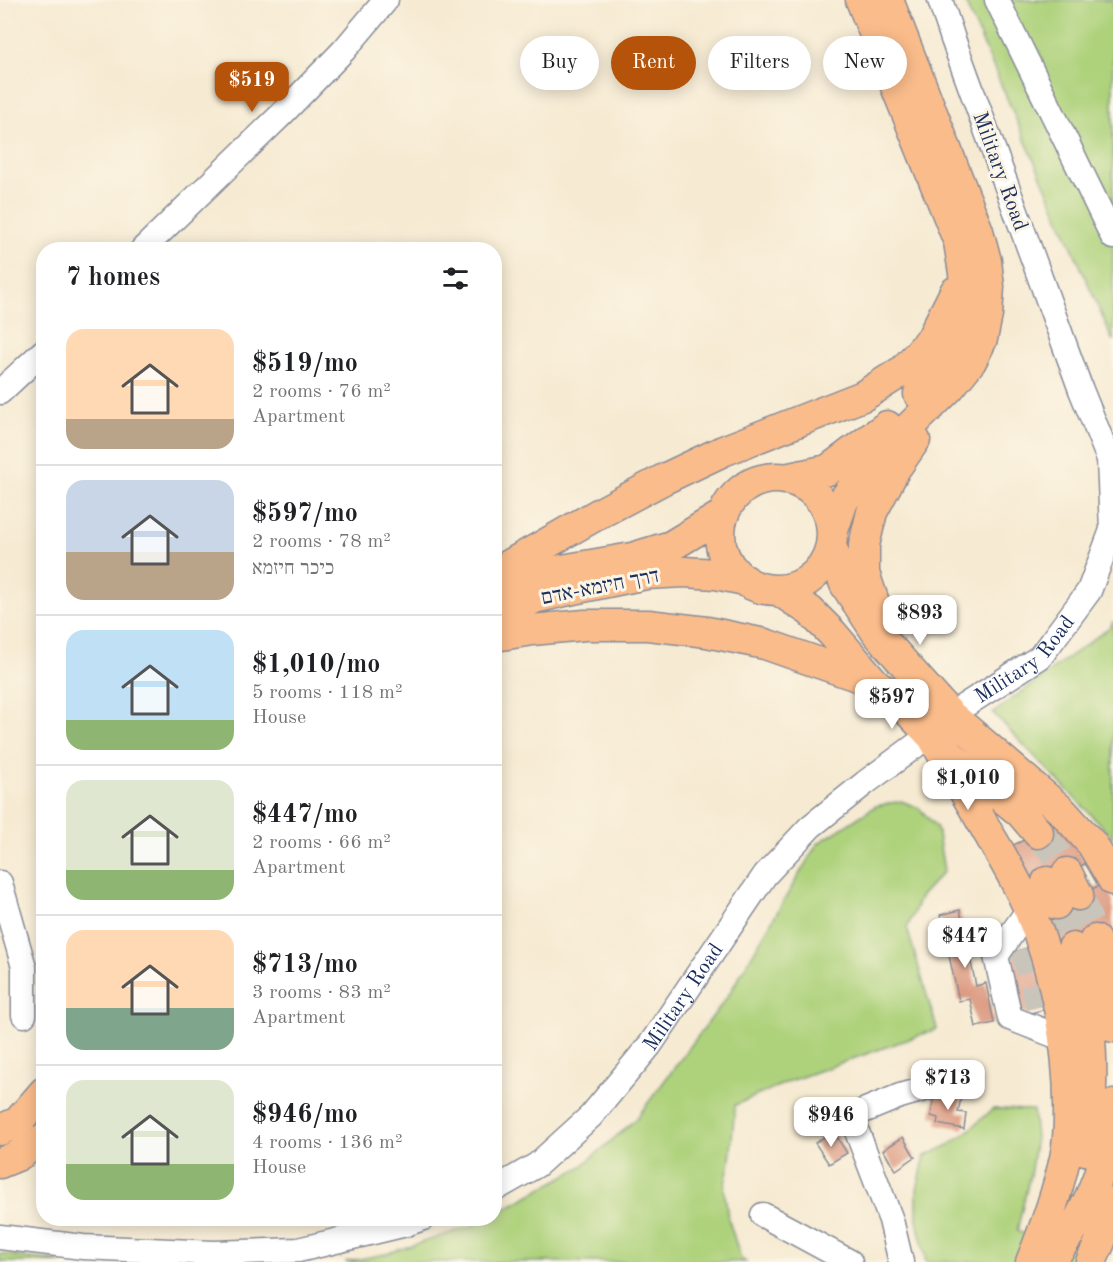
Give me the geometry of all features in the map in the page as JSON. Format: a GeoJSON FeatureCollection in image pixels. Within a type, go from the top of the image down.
{"type":"FeatureCollection","features":[{"type":"Feature","properties":{"kind":"main road"},"geometry":{"type":"LineString","coordinates":[[861,0],[959,242],[965,295],[956,341],[937,372],[912,404],[879,433],[828,470],[785,479],[766,479],[748,485],[734,498],[724,514],[720,532],[723,551],[731,567],[745,580],[761,588],[778,590],[792,588],[806,582],[825,560],[843,501],[864,472],[950,387]]}},
{"type":"Feature","properties":{"kind":"main road"},"geometry":{"type":"LineString","coordinates":[[888,0],[978,231],[986,261],[989,287],[982,339],[971,361],[950,387],[895,469],[872,512],[864,545],[864,573],[894,652],[944,735],[1015,879],[1045,906],[1049,1027],[1069,1091],[1069,1125],[1066,1157],[1046,1227],[1031,1262]]}},
{"type":"Feature","properties":{"kind":"main road"},"geometry":{"type":"LineString","coordinates":[[502,569],[600,513],[664,480],[723,451],[863,396],[904,370],[932,338],[964,273]]}},
{"type":"Feature","properties":{"kind":"main road"},"geometry":{"type":"LineString","coordinates":[[785,479],[804,485],[819,497],[828,514],[832,540],[845,584],[877,633],[894,652]]}},
{"type":"Feature","properties":{"kind":"main road","name":"דרך חיזמא-אדם"},"geometry":{"type":"LineString","coordinates":[[502,589],[550,572],[632,558],[671,546],[724,514]]}},
{"type":"Feature","properties":{"kind":"main road","name":"דרך חיזמא-אדם"},"geometry":{"type":"LineString","coordinates":[[502,614],[535,598],[646,574],[684,572],[716,574],[745,580]]}},
{"type":"Feature","properties":{"kind":"main road"},"geometry":{"type":"LineString","coordinates":[[778,590],[810,611],[874,682],[944,735],[1062,811],[1092,844],[1113,880]]}},
{"type":"Feature","properties":{"kind":"main road"},"geometry":{"type":"LineString","coordinates":[[502,635],[585,625],[648,625],[707,632],[765,644],[874,682]]}},
{"type":"Feature","properties":{"kind":"main road"},"geometry":{"type":"LineString","coordinates":[[944,735],[1021,813],[1030,837]]}},
{"type":"Feature","properties":{"kind":"main road"},"geometry":{"type":"LineString","coordinates":[[1044,1262],[1065,1216],[1083,1160],[1088,1131],[1091,1055],[1086,1009],[1084,944],[1105,975],[1113,1027]]}},
{"type":"Feature","properties":{"kind":"main road"},"geometry":{"type":"LineString","coordinates":[[0,1130],[18,1122],[36,1101]]}},
{"type":"Feature","properties":{"kind":"main road"},"geometry":{"type":"LineString","coordinates":[[1050,1262],[1078,1220],[1091,1194],[1101,1167],[1113,1105]]}},
{"type":"Feature","properties":{"kind":"main road"},"geometry":{"type":"LineString","coordinates":[[0,1163],[36,1144]]}},
{"type":"Feature","properties":{"kind":"main road"},"geometry":{"type":"LineString","coordinates":[[1091,1262],[1113,1203]]}},
{"type":"Feature","properties":{"kind":"street"},"geometry":{"type":"LineString","coordinates":[[149,242],[289,107],[344,50],[386,0]]}},
{"type":"Feature","properties":{"kind":"street","name":"Military Road"},"geometry":{"type":"LineString","coordinates":[[502,1185],[537,1165],[591,1116],[650,1045],[765,875],[810,827],[865,783],[944,735],[1040,657],[1089,591],[1112,530],[1109,459],[1081,390],[940,0]]}},
{"type":"Feature","properties":{"kind":"street"},"geometry":{"type":"LineString","coordinates":[[997,0],[1113,237]]}},
{"type":"Feature","properties":{"kind":"street"},"geometry":{"type":"LineString","coordinates":[[0,392],[36,358]]}},
{"type":"Feature","properties":{"kind":"street"},"geometry":{"type":"LineString","coordinates":[[0,883],[24,967],[24,1015]]}},
{"type":"Feature","properties":{"kind":"street"},"geometry":{"type":"LineString","coordinates":[[1045,906],[996,956],[1010,1018],[1049,1027]]}},
{"type":"Feature","properties":{"kind":"street"},"geometry":{"type":"LineString","coordinates":[[901,1262],[891,1220],[851,1116],[900,1096],[952,1081]]}},
{"type":"Feature","properties":{"kind":"street"},"geometry":{"type":"LineString","coordinates":[[763,1215],[850,1262]]}},
{"type":"Feature","properties":{"kind":"street"},"geometry":{"type":"LineString","coordinates":[[0,1238],[83,1247],[214,1253],[298,1250],[398,1226]]}},
{"type":"Feature","properties":{"kind":"green space"},"geometry":{"type":"Polygon","coordinates":[[[964,0],[1113,0],[1113,341],[964,0]]]}},
{"type":"Feature","properties":{"kind":"green space"},"geometry":{"type":"Polygon","coordinates":[[[1113,621],[1113,838],[993,713],[1111,626],[1113,621]]]}},
{"type":"Feature","properties":{"kind":"green space"},"geometry":{"type":"Polygon","coordinates":[[[901,801],[919,808],[937,828],[944,871],[921,896],[907,928],[937,1029],[790,1081],[735,1105],[730,1161],[724,1188],[728,1218],[741,1259],[746,1262],[345,1262],[385,1254],[472,1226],[502,1226],[502,1210],[581,1167],[636,1119],[728,996],[817,844],[876,806],[901,801]]]}},
{"type":"Feature","properties":{"kind":"green space"},"geometry":{"type":"Polygon","coordinates":[[[993,1109],[1033,1110],[1036,1137],[1017,1231],[1091,1262],[926,1262],[917,1220],[917,1189],[925,1156],[947,1146],[966,1133],[993,1109]]]}},
{"type":"Feature","properties":{"kind":"green space"},"geometry":{"type":"Polygon","coordinates":[[[0,1254],[63,1262],[0,1262],[0,1254]]]}},
{"type":"Feature","properties":{"kind":"building"},"geometry":{"type":"Polygon","coordinates":[[[1065,821],[1085,864],[1027,891],[1007,848],[1065,821]]]}},
{"type":"Feature","properties":{"kind":"building"},"geometry":{"type":"Polygon","coordinates":[[[1106,883],[1113,901],[1113,932],[1057,955],[1039,911],[1106,883]]]}},
{"type":"Feature","properties":{"kind":"building"},"geometry":{"type":"Polygon","coordinates":[[[960,910],[976,986],[986,983],[994,1023],[976,1027],[970,999],[959,1001],[940,915],[960,910]]]}},
{"type":"Feature","properties":{"kind":"building"},"geometry":{"type":"Polygon","coordinates":[[[1037,945],[1054,1007],[1023,1015],[1007,954],[1037,945]]]}},
{"type":"Feature","properties":{"kind":"building"},"geometry":{"type":"Polygon","coordinates":[[[934,1094],[961,1098],[958,1112],[966,1113],[964,1129],[937,1124],[938,1118],[931,1116],[934,1094]]]}},
{"type":"Feature","properties":{"kind":"building"},"geometry":{"type":"Polygon","coordinates":[[[833,1131],[847,1153],[829,1164],[815,1143],[833,1131]]]}},
{"type":"Feature","properties":{"kind":"building"},"geometry":{"type":"Polygon","coordinates":[[[903,1137],[915,1157],[896,1170],[883,1150],[903,1137]]]}},
{"type":"Feature","properties":{"kind":"tunnel"},"geometry":{"type":"LineString","coordinates":[[1038,833],[1055,852],[1067,873]]}},
{"type":"Feature","properties":{"kind":"tunnel"},"geometry":{"type":"LineString","coordinates":[[1078,895],[1095,940]]}},
{"type":"Feature","properties":{"kind":"tunnel"},"geometry":{"type":"LineString","coordinates":[[1056,904],[1063,917],[1073,948]]}},
{"type":"Feature","properties":{"kind":"tunnel"},"geometry":{"type":"LineString","coordinates":[[1022,949],[1039,1011]]}}]}
